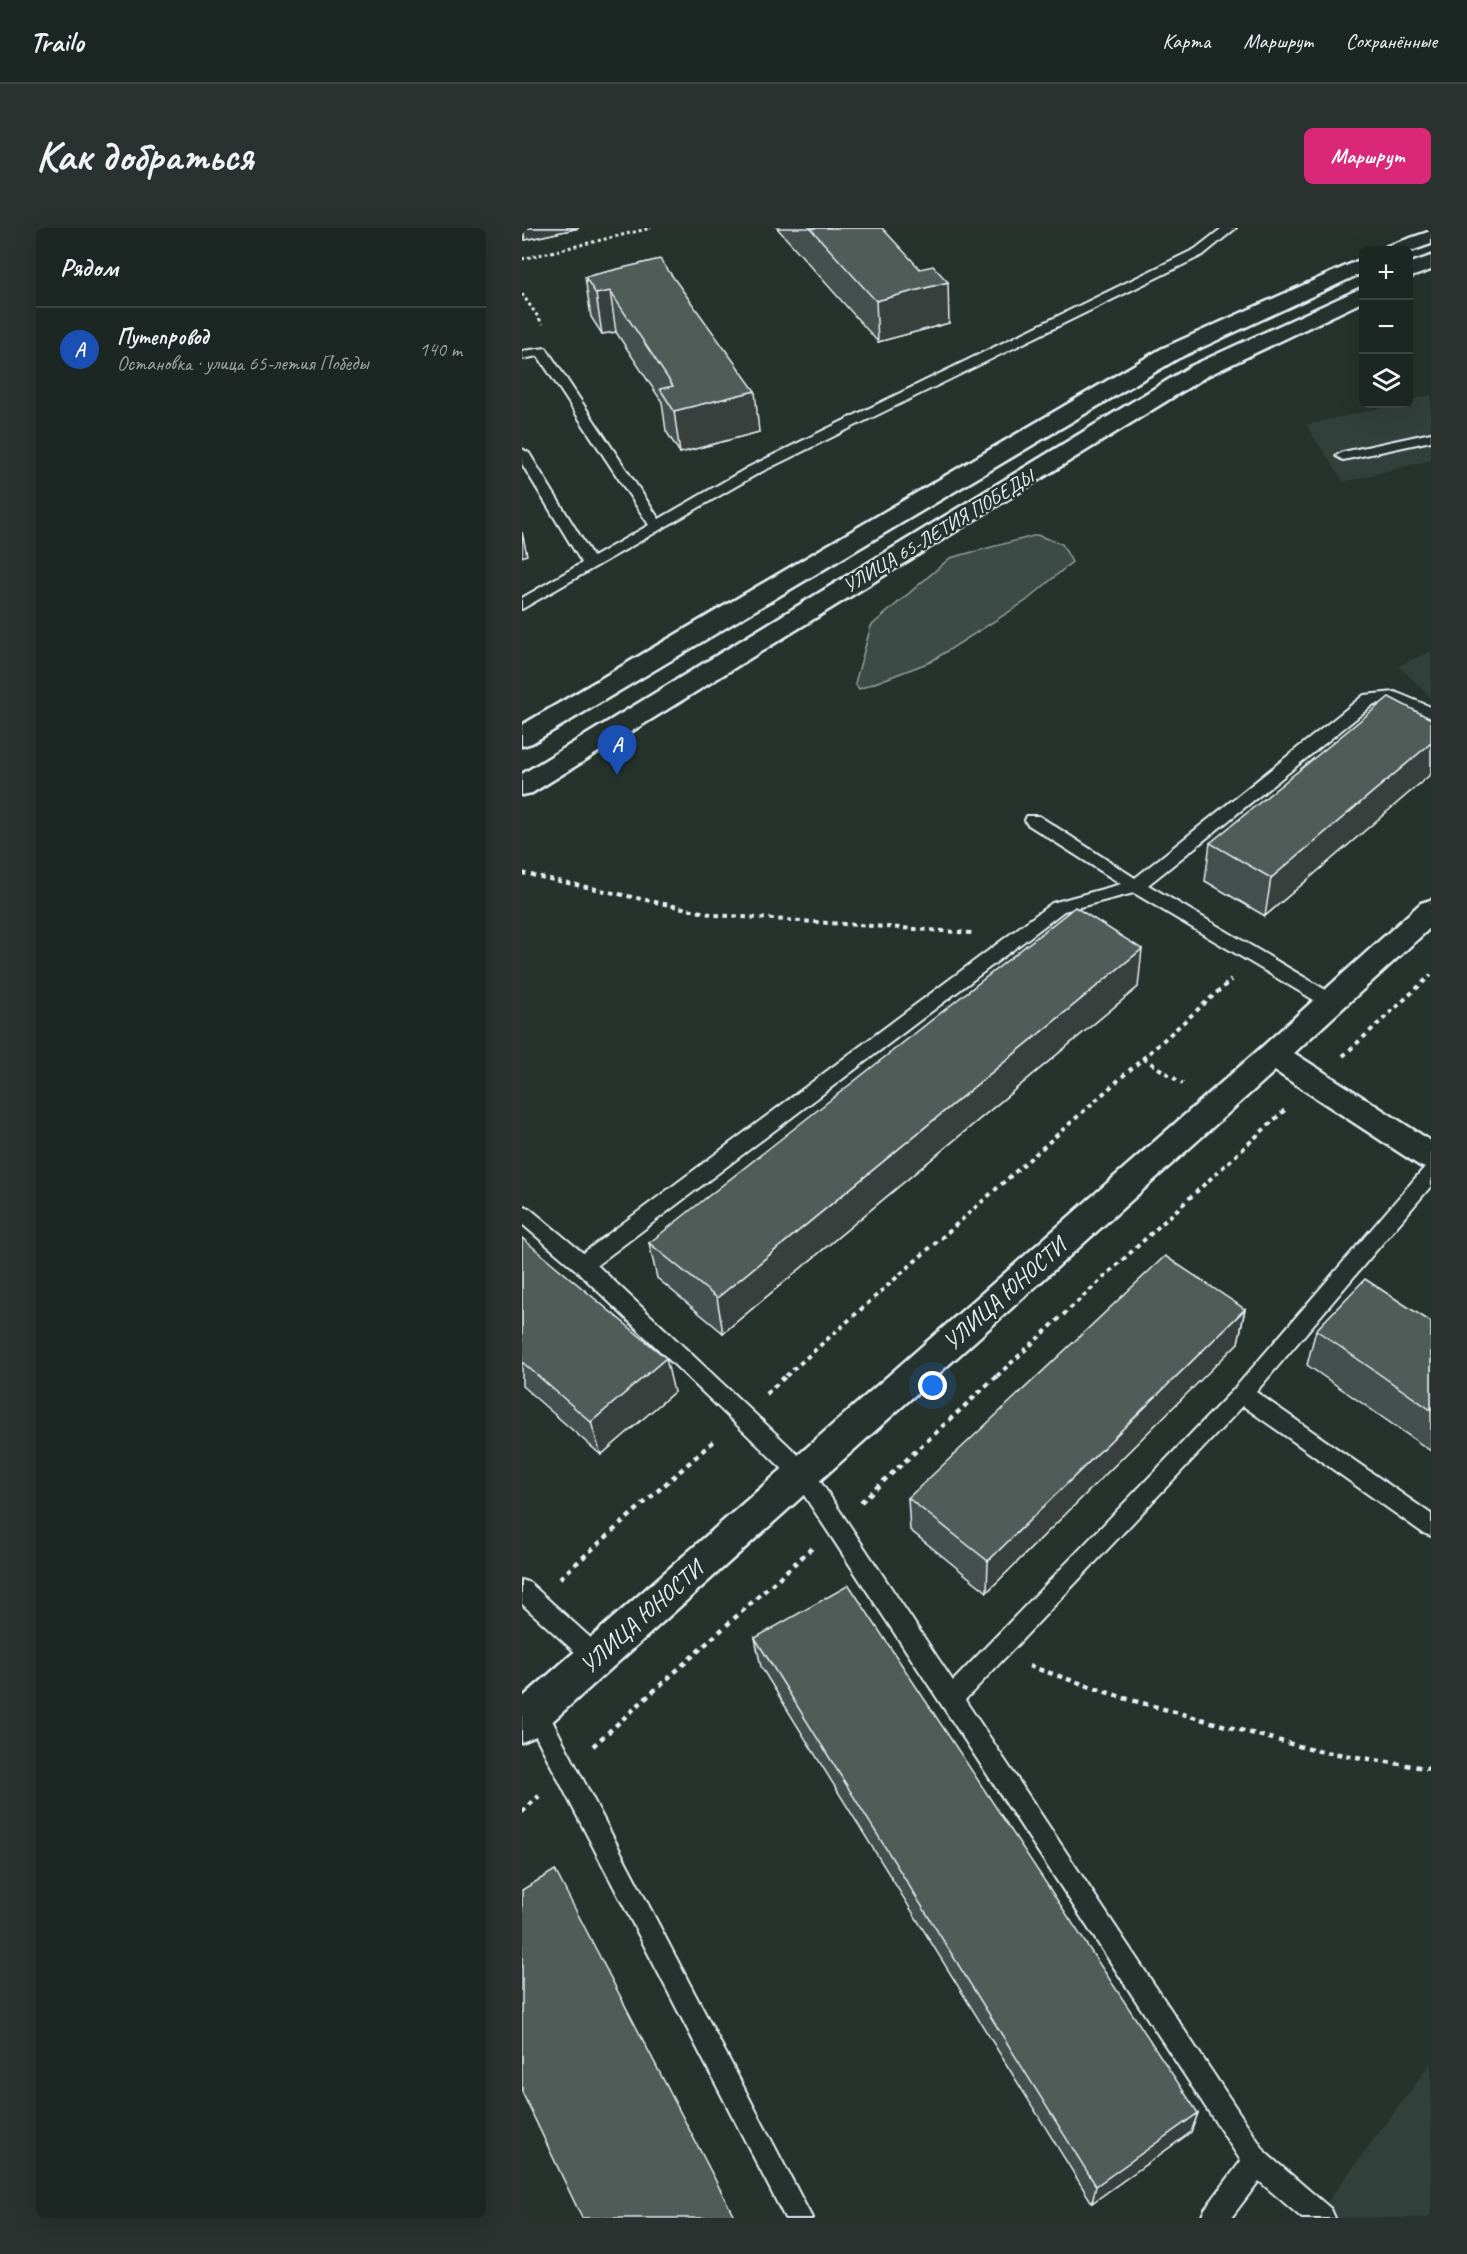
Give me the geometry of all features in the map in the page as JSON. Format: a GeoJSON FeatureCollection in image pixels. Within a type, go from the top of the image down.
{"type":"FeatureCollection","features":[{"type":"Feature","properties":{"kind":"main road"},"geometry":{"type":"LineString","coordinates":[[1405,246],[1431,237]]}},
{"type":"Feature","properties":{"kind":"main road"},"geometry":{"type":"LineString","coordinates":[[1413,270],[1431,262]]}},
{"type":"Feature","properties":{"kind":"main road","name":"УЛИЦА 65-ЛЕТИЯ ПОБЕДЫ"},"geometry":{"type":"LineString","coordinates":[[522,737],[1169,354],[1359,266]]}},
{"type":"Feature","properties":{"kind":"main road","name":"УЛИЦА 65-ЛЕТИЯ ПОБЕДЫ"},"geometry":{"type":"LineString","coordinates":[[522,786],[1199,371],[1359,295]]}},
{"type":"Feature","properties":{"kind":"main road","name":"УЛИЦА ЮНОСТИ"},"geometry":{"type":"LineString","coordinates":[[528,1717],[1273,1055],[1330,1000],[1431,910]]}},
{"type":"Feature","properties":{"kind":"main road"},"geometry":{"type":"LineString","coordinates":[[1273,1055],[1431,1156]]}},
{"type":"Feature","properties":{"kind":"lane"},"geometry":{"type":"LineString","coordinates":[[522,604],[754,470],[1199,252],[1230,228]]}},
{"type":"Feature","properties":{"kind":"lane"},"geometry":{"type":"LineString","coordinates":[[522,355],[541,351],[657,526]]}},
{"type":"Feature","properties":{"kind":"lane"},"geometry":{"type":"LineString","coordinates":[[1343,456],[1431,437]]}},
{"type":"Feature","properties":{"kind":"lane"},"geometry":{"type":"LineString","coordinates":[[522,453],[591,565]]}},
{"type":"Feature","properties":{"kind":"lane"},"geometry":{"type":"LineString","coordinates":[[583,1264],[1058,907],[1136,886],[1370,699],[1395,697],[1431,713]]}},
{"type":"Feature","properties":{"kind":"lane"},"geometry":{"type":"LineString","coordinates":[[1033,820],[1136,886],[1330,1000]]}},
{"type":"Feature","properties":{"kind":"lane"},"geometry":{"type":"LineString","coordinates":[[951,1699],[1242,1394],[1431,1173]]}},
{"type":"Feature","properties":{"kind":"lane"},"geometry":{"type":"LineString","coordinates":[[522,1214],[583,1264],[802,1473],[1257,2162],[1322,2218]]}},
{"type":"Feature","properties":{"kind":"lane"},"geometry":{"type":"LineString","coordinates":[[1242,1394],[1431,1526]]}},
{"type":"Feature","properties":{"kind":"lane"},"geometry":{"type":"LineString","coordinates":[[528,1596],[597,1657]]}},
{"type":"Feature","properties":{"kind":"lane"},"geometry":{"type":"LineString","coordinates":[[528,1717],[565,1771],[799,2218]]}},
{"type":"Feature","properties":{"kind":"lane"},"geometry":{"type":"LineString","coordinates":[[1214,2218],[1257,2162]]}},
{"type":"Feature","properties":{"kind":"path"},"geometry":{"type":"LineString","coordinates":[[522,259],[651,228]]}},
{"type":"Feature","properties":{"kind":"path"},"geometry":{"type":"LineString","coordinates":[[522,873],[715,915],[1020,936]]}},
{"type":"Feature","properties":{"kind":"path"},"geometry":{"type":"LineString","coordinates":[[528,1596],[741,1416],[1256,957]]}},
{"type":"Feature","properties":{"kind":"path"},"geometry":{"type":"LineString","coordinates":[[522,1812],[837,1525],[1431,975]]}},
{"type":"Feature","properties":{"kind":"path"},"geometry":{"type":"LineString","coordinates":[[995,1654],[1124,1698],[1312,1750],[1431,1769]]}},
{"type":"Feature","properties":{"kind":"shaded area"},"geometry":{"type":"Polygon","coordinates":[[[1431,395],[1431,460],[1344,482],[1306,425],[1380,408],[1413,408],[1413,400],[1431,395]]]}},
{"type":"Feature","properties":{"kind":"shaded area"},"geometry":{"type":"Polygon","coordinates":[[[1037,535],[1062,544],[1072,562],[1026,601],[930,662],[859,689],[855,683],[871,626],[950,558],[1037,535]]]}},
{"type":"Feature","properties":{"kind":"shaded area"},"geometry":{"type":"Polygon","coordinates":[[[1431,651],[1431,697],[1398,666],[1431,651]]]}},
{"type":"Feature","properties":{"kind":"shaded area"},"geometry":{"type":"Polygon","coordinates":[[[1431,2063],[1431,2218],[1315,2218],[1431,2063]]]}},
{"type":"Feature","properties":{"kind":"building"},"geometry":{"type":"Polygon","coordinates":[[[810,228],[882,228],[920,269],[933,266],[948,282],[876,301],[810,228]]]}},
{"type":"Feature","properties":{"kind":"building"},"geometry":{"type":"Polygon","coordinates":[[[660,259],[755,391],[674,411],[660,389],[673,386],[610,291],[596,294],[585,277],[660,259]]]}},
{"type":"Feature","properties":{"kind":"building"},"geometry":{"type":"Polygon","coordinates":[[[1389,697],[1431,719],[1431,743],[1271,878],[1210,843],[1389,697]]]}},
{"type":"Feature","properties":{"kind":"building"},"geometry":{"type":"Polygon","coordinates":[[[1075,907],[1142,949],[717,1298],[649,1243],[1075,907]]]}},
{"type":"Feature","properties":{"kind":"building"},"geometry":{"type":"Polygon","coordinates":[[[522,1238],[666,1358],[591,1422],[522,1362],[522,1238]]]}},
{"type":"Feature","properties":{"kind":"building"},"geometry":{"type":"Polygon","coordinates":[[[1165,1256],[1245,1309],[988,1561],[908,1498],[1165,1256]]]}},
{"type":"Feature","properties":{"kind":"building"},"geometry":{"type":"Polygon","coordinates":[[[1365,1279],[1431,1322],[1431,1410],[1316,1330],[1365,1279]]]}},
{"type":"Feature","properties":{"kind":"building"},"geometry":{"type":"Polygon","coordinates":[[[849,1585],[1198,2113],[1096,2186],[755,1638],[849,1585]]]}},
{"type":"Feature","properties":{"kind":"building"},"geometry":{"type":"Polygon","coordinates":[[[555,1870],[735,2218],[582,2218],[522,2092],[522,1890],[555,1870]]]}},
{"type":"Feature","properties":{"kind":"place","name":"Путепровод"},"geometry":{"type":"Point","coordinates":[617,775]}}]}
